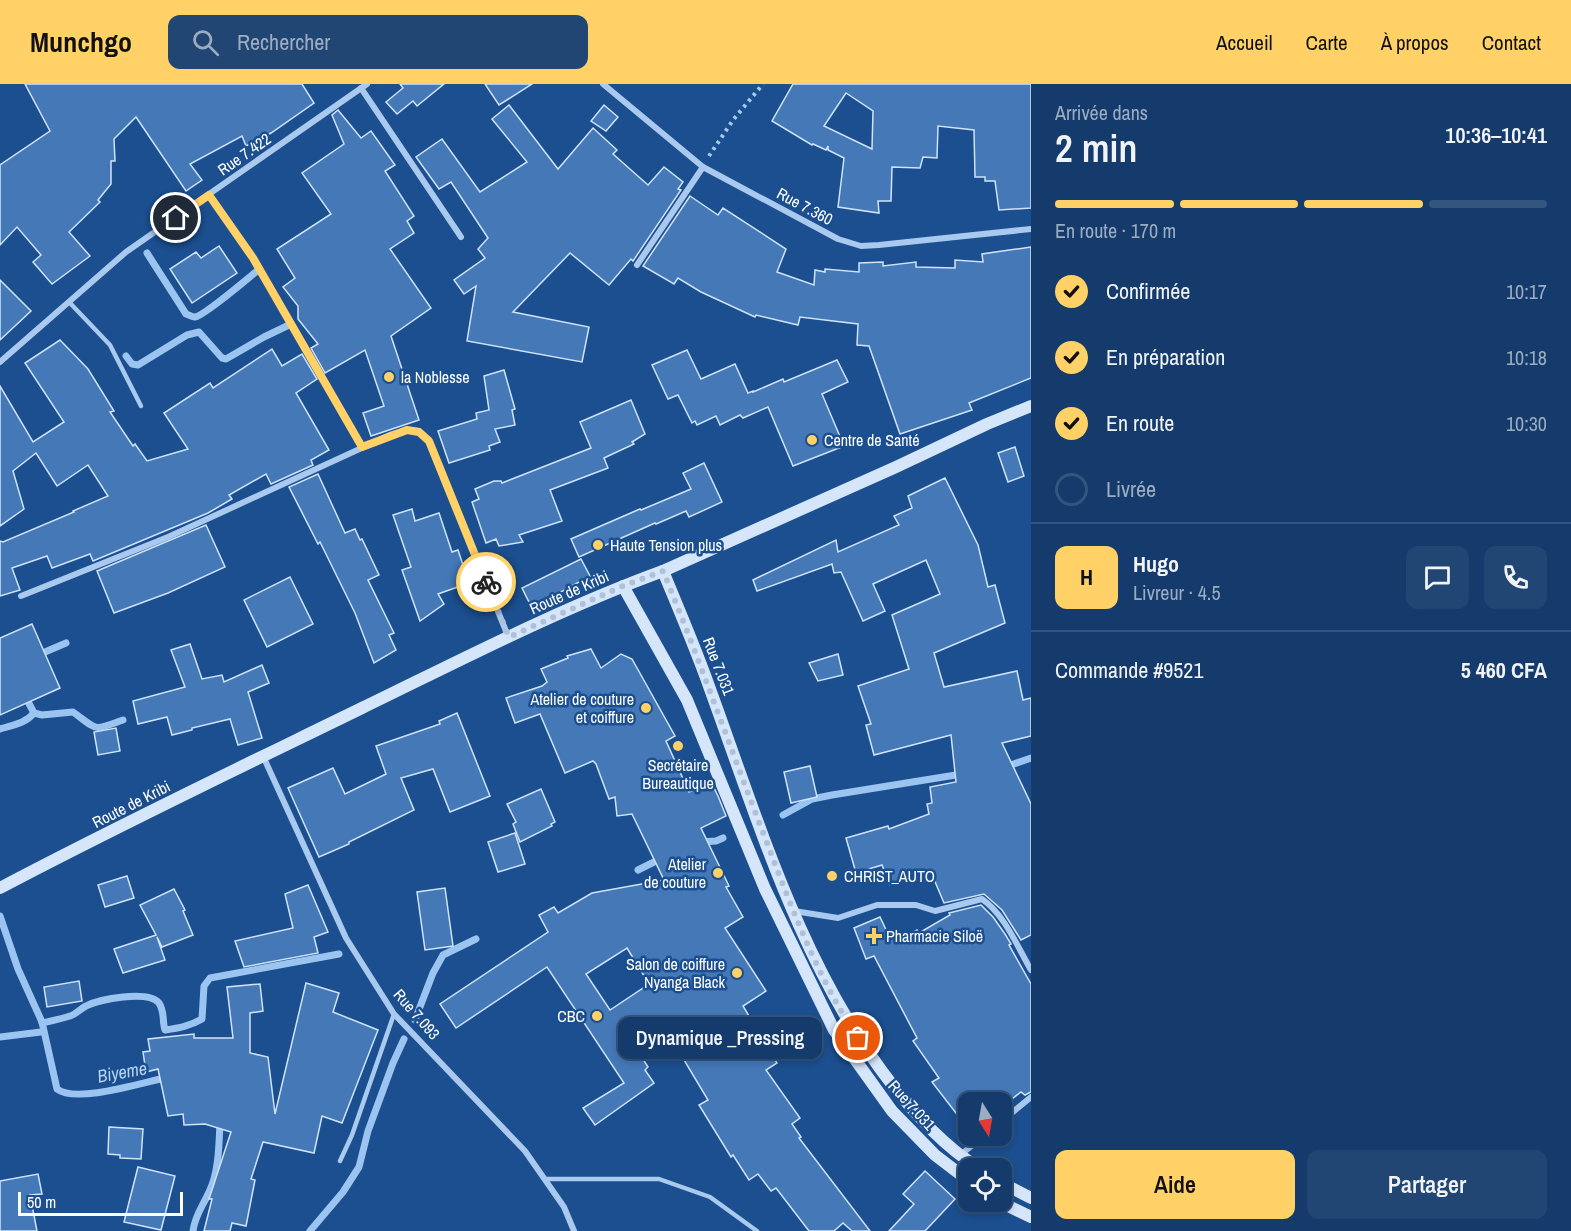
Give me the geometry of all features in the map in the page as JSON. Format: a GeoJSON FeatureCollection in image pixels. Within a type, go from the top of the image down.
{"type":"FeatureCollection","features":[{"type":"Feature","properties":{"kind":"main road","name":"Route de Kribi"},"geometry":{"type":"LineString","coordinates":[[3,887],[263,756],[509,637],[623,586],[663,571],[1031,406]]}},
{"type":"Feature","properties":{"kind":"main road","name":"Rue 7.031"},"geometry":{"type":"LineString","coordinates":[[663,571],[793,911],[820,969],[849,1024],[877,1065],[918,1117],[962,1158]]}},
{"type":"Feature","properties":{"kind":"main road","name":"Rue 7.031"},"geometry":{"type":"LineString","coordinates":[[623,586],[687,700],[765,889],[834,1030],[892,1111],[935,1155],[958,1173]]}},
{"type":"Feature","properties":{"kind":"main road"},"geometry":{"type":"LineString","coordinates":[[1012,1188],[1031,1198]]}},
{"type":"Feature","properties":{"kind":"main road"},"geometry":{"type":"LineString","coordinates":[[1012,1208],[1031,1217]]}},
{"type":"Feature","properties":{"kind":"street","name":"Rue 7.360"},"geometry":{"type":"LineString","coordinates":[[603,84],[703,167],[838,239],[861,246],[1031,229]]}},
{"type":"Feature","properties":{"kind":"street"},"geometry":{"type":"LineString","coordinates":[[364,86],[461,237]]}},
{"type":"Feature","properties":{"kind":"street","name":"Rue 7.422"},"geometry":{"type":"LineString","coordinates":[[0,362],[126,252],[364,86]]}},
{"type":"Feature","properties":{"kind":"street"},"geometry":{"type":"LineString","coordinates":[[637,265],[703,167]]}},
{"type":"Feature","properties":{"kind":"street"},"geometry":{"type":"LineString","coordinates":[[209,195],[253,258],[362,447]]}},
{"type":"Feature","properties":{"kind":"street"},"geometry":{"type":"LineString","coordinates":[[21,596],[168,537],[362,447],[407,430],[419,432],[429,441],[509,637]]}},
{"type":"Feature","properties":{"kind":"street","name":"Rue 7.093"},"geometry":{"type":"LineString","coordinates":[[263,756],[346,938],[394,1014],[525,1151],[564,1207],[574,1231]]}},
{"type":"Feature","properties":{"kind":"street"},"geometry":{"type":"LineString","coordinates":[[793,911],[838,918],[877,905],[916,905],[935,911],[982,898],[992,906],[1007,927],[1031,970]]}},
{"type":"Feature","properties":{"kind":"street"},"geometry":{"type":"LineString","coordinates":[[1012,1113],[1031,1097]]}},
{"type":"Feature","properties":{"kind":"street"},"geometry":{"type":"LineString","coordinates":[[959,1156],[972,1146]]}},
{"type":"Feature","properties":{"kind":"lane"},"geometry":{"type":"LineString","coordinates":[[70,303],[110,345],[141,406]]}},
{"type":"Feature","properties":{"kind":"lane"},"geometry":{"type":"LineString","coordinates":[[340,1161],[352,1135],[394,1014]]}},
{"type":"Feature","properties":{"kind":"lane"},"geometry":{"type":"LineString","coordinates":[[545,1179],[659,1179],[710,1197],[757,1231]]}},
{"type":"Feature","properties":{"kind":"path"},"geometry":{"type":"LineString","coordinates":[[703,167],[733,120],[763,84]]}},
{"type":"Feature","properties":{"kind":"building"},"geometry":{"type":"Polygon","coordinates":[[[25,84],[302,84],[314,103],[271,133],[246,146],[242,136],[190,164],[202,180],[186,191],[136,117],[114,139],[115,161],[111,161],[111,184],[98,200],[100,202],[69,232],[90,256],[52,284],[33,262],[41,255],[17,227],[0,245],[0,165],[50,131],[25,84]]]}},
{"type":"Feature","properties":{"kind":"building"},"geometry":{"type":"Polygon","coordinates":[[[400,84],[444,84],[417,106],[413,101],[397,114],[386,102],[403,88],[400,84]]]}},
{"type":"Feature","properties":{"kind":"building"},"geometry":{"type":"Polygon","coordinates":[[[485,84],[532,84],[499,105],[485,84]]]}},
{"type":"Feature","properties":{"kind":"building"},"geometry":{"type":"Polygon","coordinates":[[[793,84],[1031,84],[1031,208],[999,210],[995,181],[985,181],[985,177],[975,177],[974,130],[938,126],[937,158],[923,157],[920,168],[892,167],[891,201],[878,201],[879,213],[838,207],[844,158],[828,150],[828,146],[826,150],[812,145],[772,121],[793,84]],[[846,93],[824,126],[872,149],[873,111],[846,93]]]}},
{"type":"Feature","properties":{"kind":"building"},"geometry":{"type":"Polygon","coordinates":[[[509,105],[558,169],[593,128],[617,150],[613,154],[648,185],[664,167],[683,182],[678,189],[681,190],[633,261],[631,259],[609,285],[570,253],[513,312],[589,327],[582,362],[467,341],[476,286],[464,294],[454,280],[485,258],[478,249],[488,238],[451,182],[439,189],[416,157],[442,139],[480,192],[527,162],[492,119],[509,105]]]}},
{"type":"Feature","properties":{"kind":"building"},"geometry":{"type":"Polygon","coordinates":[[[604,105],[618,117],[606,131],[591,121],[604,105]]]}},
{"type":"Feature","properties":{"kind":"building"},"geometry":{"type":"Polygon","coordinates":[[[338,110],[361,138],[371,131],[395,165],[385,171],[414,216],[407,221],[414,233],[390,249],[431,308],[391,336],[419,420],[371,436],[363,413],[384,406],[365,350],[325,373],[311,348],[318,344],[298,319],[298,306],[283,287],[295,278],[277,249],[331,214],[302,173],[344,144],[332,115],[338,110]]]}},
{"type":"Feature","properties":{"kind":"building"},"geometry":{"type":"Polygon","coordinates":[[[690,196],[718,215],[723,208],[786,249],[777,272],[814,285],[815,270],[859,272],[859,263],[883,262],[883,266],[916,262],[916,267],[955,268],[955,260],[983,262],[982,254],[1031,247],[1031,378],[969,403],[972,410],[900,434],[869,346],[857,345],[858,324],[800,317],[798,325],[756,315],[755,317],[701,292],[678,278],[674,284],[643,266],[690,196]]]}},
{"type":"Feature","properties":{"kind":"building"},"geometry":{"type":"Polygon","coordinates":[[[219,246],[237,273],[192,303],[170,269],[196,252],[201,258],[219,246]]]}},
{"type":"Feature","properties":{"kind":"building"},"geometry":{"type":"Polygon","coordinates":[[[0,280],[31,311],[0,340],[0,280]]]}},
{"type":"Feature","properties":{"kind":"building"},"geometry":{"type":"Polygon","coordinates":[[[60,340],[88,369],[114,411],[110,412],[133,446],[135,444],[147,461],[188,449],[164,413],[210,383],[213,388],[272,349],[282,366],[302,354],[317,379],[296,393],[329,450],[311,460],[313,465],[271,484],[266,474],[229,495],[232,499],[208,513],[93,561],[90,554],[52,568],[47,556],[12,568],[20,590],[0,596],[0,541],[3,542],[108,496],[88,465],[57,486],[36,453],[13,471],[24,509],[0,526],[0,386],[33,442],[64,422],[25,363],[60,340]]]}},
{"type":"Feature","properties":{"kind":"building"},"geometry":{"type":"Polygon","coordinates":[[[687,350],[701,379],[735,364],[748,393],[783,379],[784,382],[837,360],[848,382],[822,394],[844,446],[793,466],[768,407],[743,418],[740,415],[720,425],[716,416],[697,425],[695,421],[692,423],[678,395],[668,399],[652,365],[687,350]]]}},
{"type":"Feature","properties":{"kind":"building"},"geometry":{"type":"Polygon","coordinates":[[[504,370],[515,409],[512,410],[515,425],[495,429],[500,442],[489,446],[490,450],[449,463],[438,431],[477,419],[476,413],[489,410],[484,376],[504,370]]]}},
{"type":"Feature","properties":{"kind":"building"},"geometry":{"type":"Polygon","coordinates":[[[631,400],[645,434],[632,442],[634,444],[604,458],[608,468],[550,490],[562,521],[519,535],[523,542],[499,546],[496,539],[486,543],[472,502],[479,499],[475,489],[494,481],[502,483],[591,448],[580,422],[631,400]]]}},
{"type":"Feature","properties":{"kind":"building"},"geometry":{"type":"Polygon","coordinates":[[[1015,447],[1024,476],[1008,482],[998,453],[1015,447]]]}},
{"type":"Feature","properties":{"kind":"building"},"geometry":{"type":"Polygon","coordinates":[[[704,463],[722,502],[689,517],[686,511],[579,557],[571,539],[691,489],[683,473],[704,463]]]}},
{"type":"Feature","properties":{"kind":"building"},"geometry":{"type":"Polygon","coordinates":[[[318,474],[345,533],[355,529],[379,575],[368,580],[394,633],[389,635],[396,650],[374,663],[355,613],[320,542],[318,544],[289,487],[318,474]]]}},
{"type":"Feature","properties":{"kind":"building"},"geometry":{"type":"Polygon","coordinates":[[[945,478],[978,545],[988,587],[995,585],[1005,623],[934,653],[944,687],[1017,671],[1023,700],[1031,698],[1031,736],[1002,743],[1031,804],[1031,935],[1021,940],[1002,910],[984,894],[944,903],[930,870],[890,885],[882,865],[856,873],[846,838],[888,826],[889,829],[929,814],[927,804],[932,803],[930,787],[956,782],[951,735],[874,755],[866,725],[871,724],[858,686],[909,669],[892,615],[940,594],[926,560],[873,584],[885,611],[863,621],[841,572],[834,573],[832,564],[757,591],[753,580],[836,540],[838,552],[899,525],[894,516],[912,508],[908,496],[945,478]]]}},
{"type":"Feature","properties":{"kind":"building"},"geometry":{"type":"Polygon","coordinates":[[[412,509],[415,521],[439,513],[452,552],[458,550],[469,583],[438,594],[444,604],[420,621],[402,570],[411,567],[393,515],[412,509]]]}},
{"type":"Feature","properties":{"kind":"building"},"geometry":{"type":"Polygon","coordinates":[[[206,525],[225,567],[168,593],[114,613],[97,571],[206,525]]]}},
{"type":"Feature","properties":{"kind":"building"},"geometry":{"type":"Polygon","coordinates":[[[581,559],[590,576],[532,608],[522,588],[581,559]]]}},
{"type":"Feature","properties":{"kind":"building"},"geometry":{"type":"Polygon","coordinates":[[[290,577],[313,624],[267,647],[244,600],[290,577]]]}},
{"type":"Feature","properties":{"kind":"building"},"geometry":{"type":"Polygon","coordinates":[[[32,624],[60,688],[0,715],[0,638],[32,624]]]}},
{"type":"Feature","properties":{"kind":"building"},"geometry":{"type":"Polygon","coordinates":[[[190,644],[202,679],[222,675],[224,682],[262,665],[269,683],[248,692],[262,738],[238,745],[230,719],[172,735],[167,717],[138,724],[133,701],[185,687],[171,650],[190,644]]]}},
{"type":"Feature","properties":{"kind":"building"},"geometry":{"type":"Polygon","coordinates":[[[591,649],[601,668],[621,654],[632,659],[675,736],[666,741],[689,792],[711,782],[726,816],[701,828],[729,886],[726,887],[743,917],[725,928],[766,991],[743,1006],[777,1063],[766,1070],[800,1118],[792,1124],[801,1137],[799,1138],[870,1231],[852,1231],[843,1223],[834,1231],[809,1231],[776,1188],[771,1191],[758,1174],[749,1180],[733,1155],[731,1157],[699,1105],[708,1100],[668,1033],[639,1053],[648,1067],[645,1070],[654,1083],[595,1125],[583,1108],[624,1083],[547,967],[456,1028],[440,1004],[548,932],[539,915],[554,907],[558,913],[592,893],[664,880],[632,814],[617,816],[615,797],[609,799],[596,764],[593,761],[565,773],[540,714],[515,723],[506,698],[542,686],[547,682],[541,669],[568,658],[567,656],[591,649]],[[627,948],[586,974],[610,1010],[649,984],[627,948]]]}},
{"type":"Feature","properties":{"kind":"building"},"geometry":{"type":"Polygon","coordinates":[[[838,654],[843,675],[818,681],[809,663],[838,654]]]}},
{"type":"Feature","properties":{"kind":"building"},"geometry":{"type":"Polygon","coordinates":[[[457,713],[490,796],[450,812],[433,769],[401,778],[414,810],[319,857],[288,788],[333,768],[345,794],[386,774],[376,746],[440,724],[439,721],[457,713]]]}},
{"type":"Feature","properties":{"kind":"building"},"geometry":{"type":"Polygon","coordinates":[[[116,728],[120,751],[98,755],[94,732],[116,728]]]}},
{"type":"Feature","properties":{"kind":"building"},"geometry":{"type":"Polygon","coordinates":[[[810,766],[817,797],[791,803],[784,772],[810,766]]]}},
{"type":"Feature","properties":{"kind":"building"},"geometry":{"type":"Polygon","coordinates":[[[541,789],[555,822],[551,824],[552,826],[520,842],[513,824],[516,822],[507,804],[541,789]]]}},
{"type":"Feature","properties":{"kind":"building"},"geometry":{"type":"Polygon","coordinates":[[[515,833],[525,864],[498,872],[488,842],[515,833]]]}},
{"type":"Feature","properties":{"kind":"building"},"geometry":{"type":"Polygon","coordinates":[[[127,876],[134,898],[105,907],[98,885],[127,876]]]}},
{"type":"Feature","properties":{"kind":"building"},"geometry":{"type":"Polygon","coordinates":[[[308,885],[328,932],[314,937],[318,953],[244,967],[235,941],[293,928],[285,894],[308,885]]]}},
{"type":"Feature","properties":{"kind":"building"},"geometry":{"type":"Polygon","coordinates":[[[445,888],[453,946],[425,950],[417,892],[445,888]]]}},
{"type":"Feature","properties":{"kind":"building"},"geometry":{"type":"Polygon","coordinates":[[[174,889],[185,910],[183,911],[193,935],[162,947],[157,937],[165,960],[123,973],[114,949],[156,935],[140,905],[174,889]]]}},
{"type":"Feature","properties":{"kind":"building"},"geometry":{"type":"Polygon","coordinates":[[[981,905],[1005,934],[1031,984],[1031,1092],[1025,1095],[1021,1092],[1012,1099],[1012,1092],[958,1092],[958,1116],[932,1082],[939,1078],[913,1041],[917,1038],[874,956],[866,959],[854,928],[880,917],[888,934],[892,932],[897,940],[917,930],[919,933],[950,915],[949,913],[981,905]]]}},
{"type":"Feature","properties":{"kind":"building"},"geometry":{"type":"Polygon","coordinates":[[[79,981],[82,1001],[47,1007],[44,987],[79,981]]]}},
{"type":"Feature","properties":{"kind":"building"},"geometry":{"type":"Polygon","coordinates":[[[306,983],[339,993],[333,1012],[378,1030],[342,1123],[322,1116],[314,1153],[263,1142],[251,1179],[255,1180],[246,1226],[232,1223],[230,1231],[204,1231],[212,1199],[209,1199],[231,1132],[205,1124],[184,1125],[183,1114],[168,1116],[158,1069],[146,1072],[143,1052],[150,1051],[148,1039],[194,1034],[194,1038],[233,1038],[227,987],[260,984],[263,1011],[250,1013],[250,1053],[268,1057],[275,1114],[306,983]]]}},
{"type":"Feature","properties":{"kind":"building"},"geometry":{"type":"Polygon","coordinates":[[[109,1127],[143,1129],[141,1159],[120,1158],[120,1155],[108,1154],[109,1127]]]}},
{"type":"Feature","properties":{"kind":"building"},"geometry":{"type":"Polygon","coordinates":[[[138,1167],[175,1176],[161,1230],[124,1222],[138,1167]]]}},
{"type":"Feature","properties":{"kind":"building"},"geometry":{"type":"Polygon","coordinates":[[[925,1171],[955,1199],[925,1231],[889,1231],[914,1204],[903,1194],[925,1171]]]}},
{"type":"Feature","properties":{"kind":"building"},"geometry":{"type":"Polygon","coordinates":[[[38,1174],[42,1194],[30,1195],[37,1231],[0,1231],[0,1181],[38,1174]]]}},
{"type":"Feature","properties":{"kind":"waterway"},"geometry":{"type":"LineString","coordinates":[[147,253],[186,314],[194,317],[216,304],[257,271]]}},
{"type":"Feature","properties":{"kind":"waterway"},"geometry":{"type":"LineString","coordinates":[[126,356],[132,364],[138,365],[187,335],[199,332],[222,358],[226,359],[291,324]]}},
{"type":"Feature","properties":{"kind":"waterway"},"geometry":{"type":"LineString","coordinates":[[38,655],[66,643]]}},
{"type":"Feature","properties":{"kind":"waterway"},"geometry":{"type":"LineString","coordinates":[[24,694],[34,713]]}},
{"type":"Feature","properties":{"kind":"waterway"},"geometry":{"type":"LineString","coordinates":[[34,713],[42,715],[73,712],[96,727],[123,720]]}},
{"type":"Feature","properties":{"kind":"waterway"},"geometry":{"type":"LineString","coordinates":[[0,729],[22,722],[34,713]]}},
{"type":"Feature","properties":{"kind":"waterway"},"geometry":{"type":"LineString","coordinates":[[1005,767],[1031,758]]}},
{"type":"Feature","properties":{"kind":"waterway"},"geometry":{"type":"LineString","coordinates":[[783,815],[812,799],[962,774]]}},
{"type":"Feature","properties":{"kind":"waterway"},"geometry":{"type":"LineString","coordinates":[[700,842],[723,838]]}},
{"type":"Feature","properties":{"kind":"waterway"},"geometry":{"type":"LineString","coordinates":[[638,870],[662,858]]}},
{"type":"Feature","properties":{"kind":"waterway","name":"Biyeme"},"geometry":{"type":"LineString","coordinates":[[0,916],[18,969],[42,1022],[57,1089],[66,1093],[94,1093],[169,1077]]}},
{"type":"Feature","properties":{"kind":"waterway"},"geometry":{"type":"LineString","coordinates":[[415,1020],[433,973],[443,955],[476,939]]}},
{"type":"Feature","properties":{"kind":"waterway"},"geometry":{"type":"LineString","coordinates":[[42,1023],[70,1016],[92,1003],[134,996],[153,999],[159,1003],[165,1030],[180,1027],[202,1019],[204,986],[210,978],[339,954]]}},
{"type":"Feature","properties":{"kind":"waterway"},"geometry":{"type":"LineString","coordinates":[[0,1037],[41,1032]]}},
{"type":"Feature","properties":{"kind":"waterway"},"geometry":{"type":"LineString","coordinates":[[310,1231],[343,1192],[359,1167],[368,1131],[404,1039]]}},
{"type":"Feature","properties":{"kind":"waterway","name":"Biyeme"},"geometry":{"type":"LineString","coordinates":[[193,1231],[197,1215],[215,1176],[220,1122]]}},
{"type":"Feature","properties":{"kind":"way so far"},"geometry":{"type":"LineString","coordinates":[[486,582],[509,637],[623,586],[663,571],[793,911],[820,969],[858,1038]]}},
{"type":"Feature","properties":{"kind":"place","name":"la Noblesse"},"geometry":{"type":"Point","coordinates":[389,377]}},
{"type":"Feature","properties":{"kind":"place","name":"Centre de Santé"},"geometry":{"type":"Point","coordinates":[812,440]}},
{"type":"Feature","properties":{"kind":"place","name":"Haute Tension plus"},"geometry":{"type":"Point","coordinates":[598,545]}},
{"type":"Feature","properties":{"kind":"place","name":"Atelier de couture et coiffure"},"geometry":{"type":"Point","coordinates":[646,708]}},
{"type":"Feature","properties":{"kind":"place","name":"Secrétaire Bureautique"},"geometry":{"type":"Point","coordinates":[678,746]}},
{"type":"Feature","properties":{"kind":"place","name":"Atelier de couture"},"geometry":{"type":"Point","coordinates":[718,873]}},
{"type":"Feature","properties":{"kind":"place","name":"CHRIST_AUTO"},"geometry":{"type":"Point","coordinates":[832,876]}},
{"type":"Feature","properties":{"kind":"place","name":"Pharmacie Siloë"},"geometry":{"type":"Point","coordinates":[874,936]}},
{"type":"Feature","properties":{"kind":"place","name":"Salon de coiffure Nyanga Black"},"geometry":{"type":"Point","coordinates":[737,973]}},
{"type":"Feature","properties":{"kind":"place","name":"CBC"},"geometry":{"type":"Point","coordinates":[597,1016]}},
{"type":"Feature","properties":{"kind":"place","name":"Dynamique _Pressing"},"geometry":{"type":"Point","coordinates":[858,1038]}},
{"type":"Feature","properties":{"kind":"route"},"geometry":{"type":"LineString","coordinates":[[176,218],[209,195],[253,258],[362,447],[407,430],[419,432],[429,441],[486,582]]}}]}
